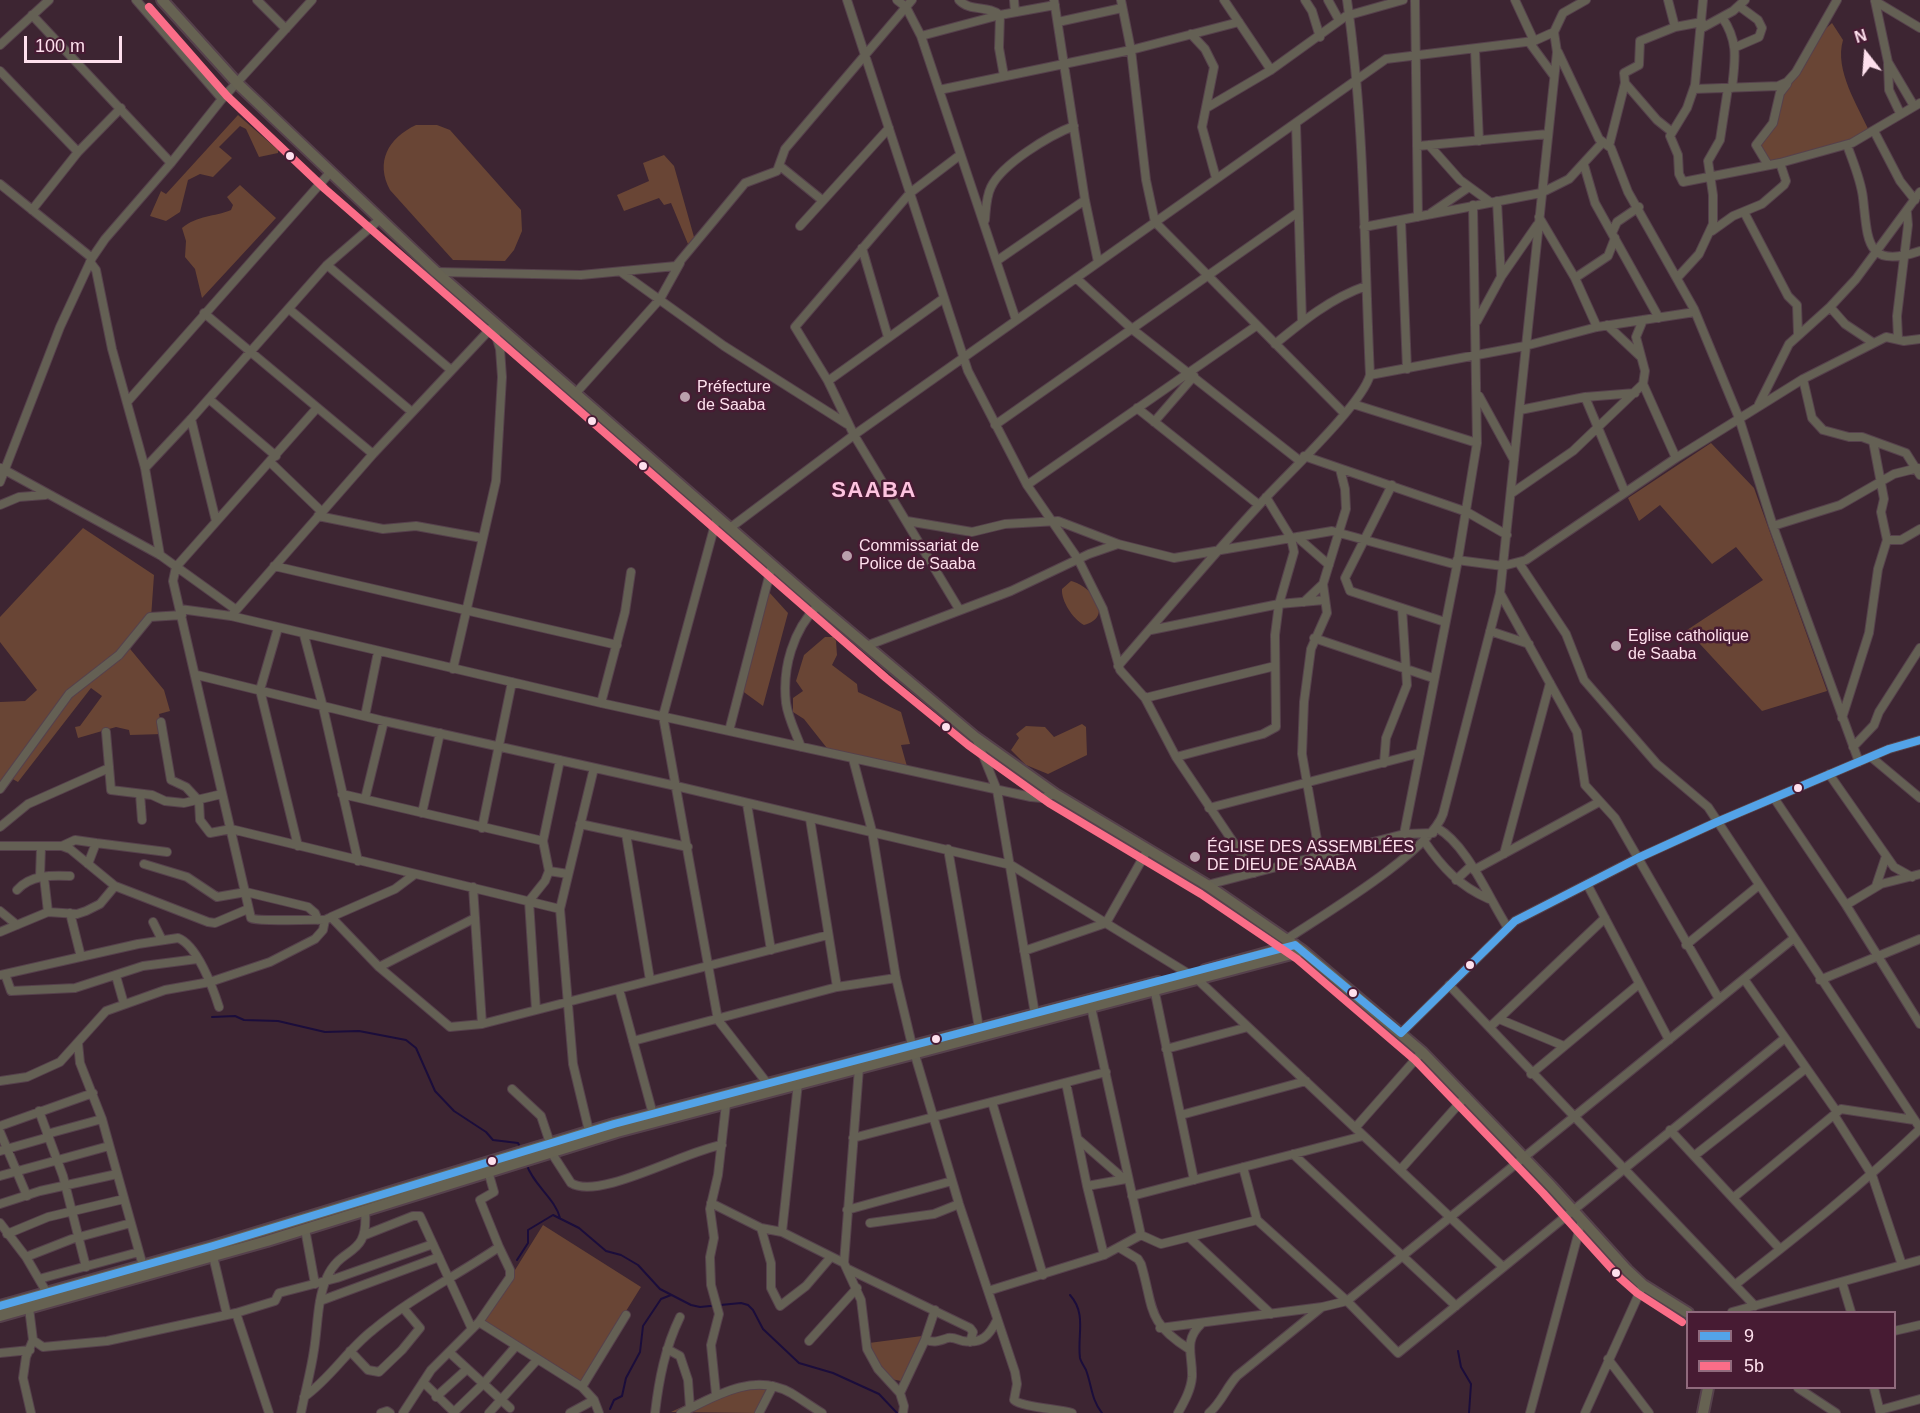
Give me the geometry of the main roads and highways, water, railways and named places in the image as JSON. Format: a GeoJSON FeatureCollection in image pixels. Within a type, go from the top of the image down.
{"type":"FeatureCollection","features":[{"type":"Feature","properties":{"kind":"waterway"},"geometry":{"type":"LineString","coordinates":[[212,1017],[235,1016],[244,1020],[278,1021],[325,1032],[359,1031],[406,1040],[416,1048],[435,1091],[454,1111],[486,1132],[493,1140],[518,1143],[521,1149]]}},
{"type":"Feature","properties":{"kind":"waterway"},"geometry":{"type":"LineString","coordinates":[[526,1163],[529,1171],[554,1204],[560,1218]]}},
{"type":"Feature","properties":{"kind":"waterway"},"geometry":{"type":"LineString","coordinates":[[517,1260],[528,1243],[528,1230],[553,1215],[579,1228],[606,1251],[621,1255],[638,1265],[660,1289],[691,1305],[700,1307],[741,1303],[748,1305],[763,1329],[799,1363],[833,1373],[879,1394],[897,1413]]}},
{"type":"Feature","properties":{"kind":"waterway"},"geometry":{"type":"LineString","coordinates":[[610,1409],[614,1400],[622,1396],[626,1378],[640,1352],[643,1326],[661,1299],[671,1295]]}},
{"type":"Feature","properties":{"kind":"waterway"},"geometry":{"type":"LineString","coordinates":[[1070,1295],[1080,1317],[1080,1358],[1096,1403],[1102,1413]]}},
{"type":"Feature","properties":{"kind":"waterway"},"geometry":{"type":"LineString","coordinates":[[1458,1351],[1461,1367],[1471,1384],[1469,1413]]}},
{"type":"Feature","properties":{"kind":"place","name":"Préfecture de Saaba"},"geometry":{"type":"Point","coordinates":[685,397]}},
{"type":"Feature","properties":{"kind":"place","name":"Commissariat de Police de Saaba"},"geometry":{"type":"Point","coordinates":[847,556]}},
{"type":"Feature","properties":{"kind":"place","name":"Eglise catholique de Saaba"},"geometry":{"type":"Point","coordinates":[1616,646]}},
{"type":"Feature","properties":{"kind":"place","name":"ÉGLISE DES ASSEMBLÉES DE DIEU DE SAABA"},"geometry":{"type":"Point","coordinates":[1195,857]}},
{"type":"Feature","properties":{"kind":"district","name":"SAABA"},"geometry":{"type":"Point","coordinates":[874,491]}}]}
